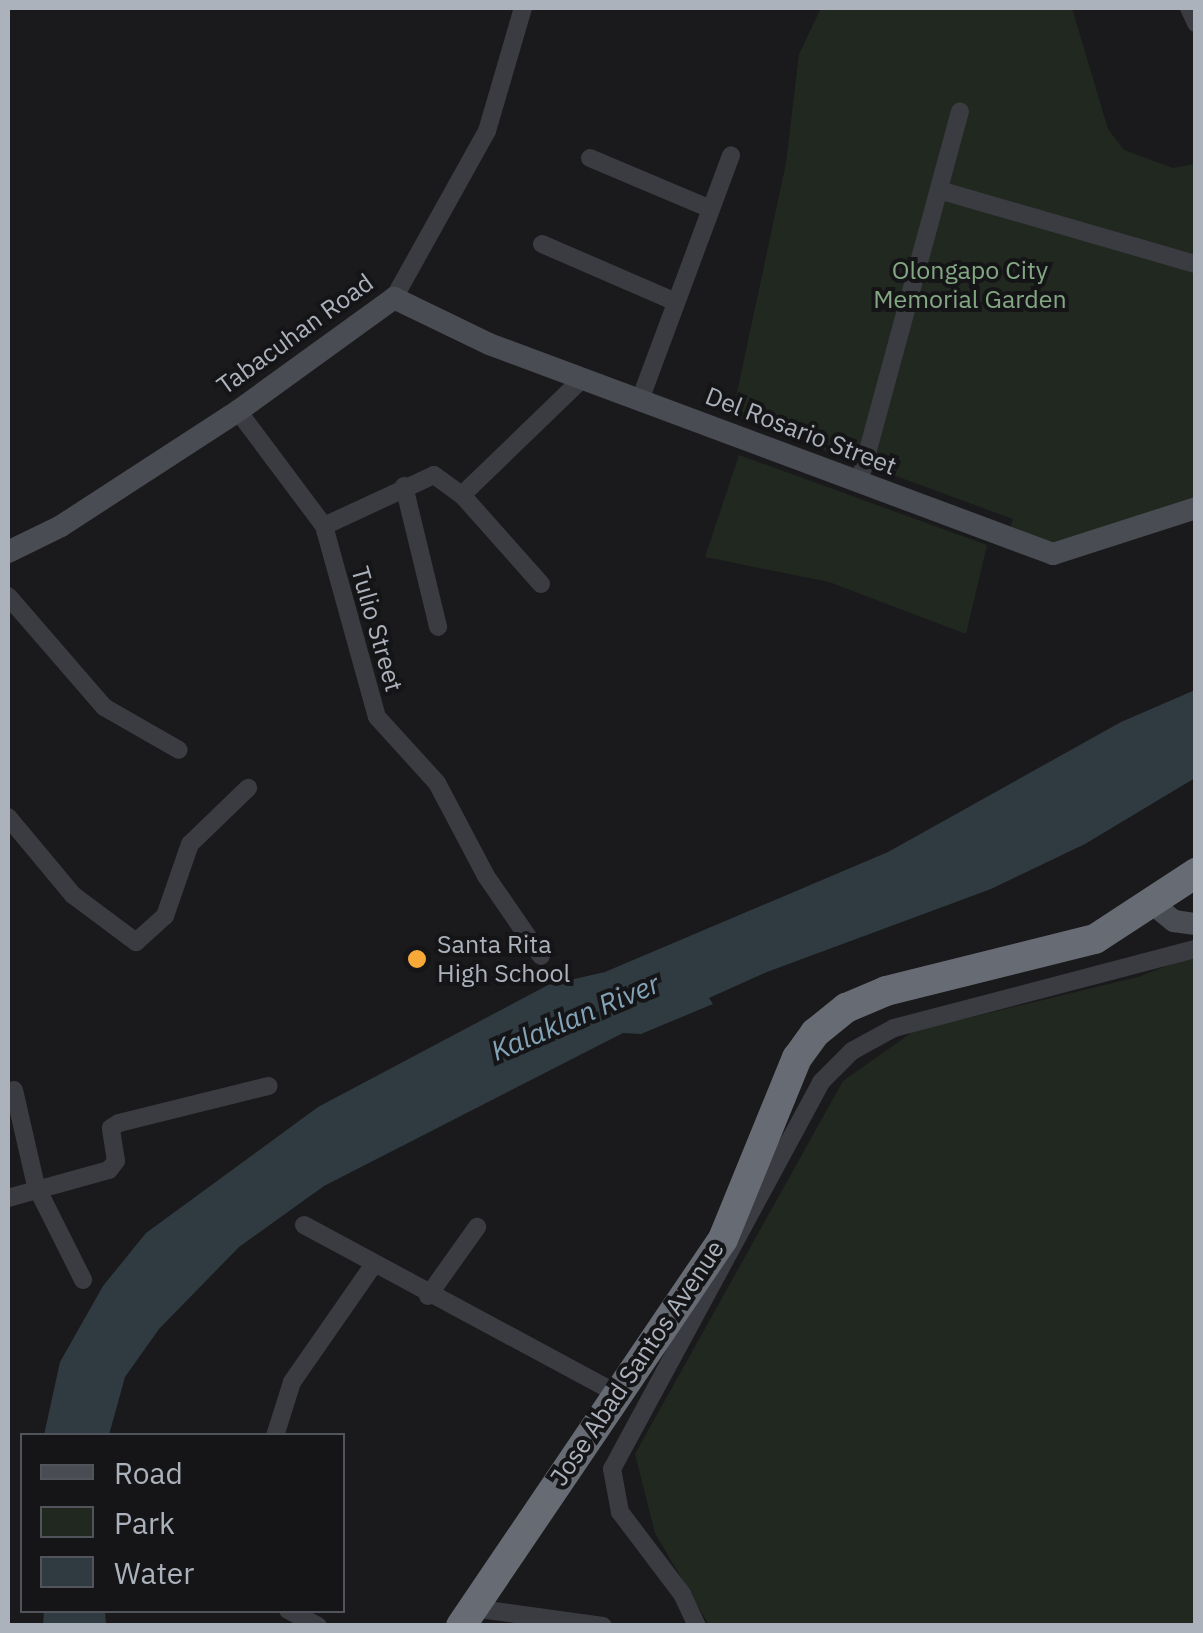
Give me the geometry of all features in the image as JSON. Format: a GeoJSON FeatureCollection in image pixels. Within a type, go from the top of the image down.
{"type":"FeatureCollection","features":[{"type":"Feature","properties":{"kind":"highway","name":"Jose Abad Santos Avenue"},"geometry":{"type":"LineString","coordinates":[[467,1617],[723,1239],[797,1058],[815,1033],[846,1008],[886,991],[1046,955],[1094,938],[1154,905],[1196,873]]}},
{"type":"Feature","properties":{"kind":"main road","name":"Del Rosario Street"},"geometry":{"type":"LineString","coordinates":[[394,298],[489,344],[1053,554],[1196,508]]}},
{"type":"Feature","properties":{"kind":"main road","name":"Tabacuhan Road"},"geometry":{"type":"LineString","coordinates":[[8,552],[61,526],[238,411],[394,298]]}},
{"type":"Feature","properties":{"kind":"main road"},"geometry":{"type":"LineString","coordinates":[[1154,905],[1174,921],[1196,924]]}},
{"type":"Feature","properties":{"kind":"street","name":"Tabacuhan Road"},"geometry":{"type":"LineString","coordinates":[[394,298],[488,131],[523,8]]}},
{"type":"Feature","properties":{"kind":"street"},"geometry":{"type":"LineString","coordinates":[[1190,8],[1196,23]]}},
{"type":"Feature","properties":{"kind":"street"},"geometry":{"type":"LineString","coordinates":[[859,483],[960,111]]}},
{"type":"Feature","properties":{"kind":"street"},"geometry":{"type":"LineString","coordinates":[[640,400],[731,155]]}},
{"type":"Feature","properties":{"kind":"street"},"geometry":{"type":"LineString","coordinates":[[590,158],[711,209]]}},
{"type":"Feature","properties":{"kind":"street"},"geometry":{"type":"LineString","coordinates":[[940,190],[1196,264]]}},
{"type":"Feature","properties":{"kind":"street"},"geometry":{"type":"LineString","coordinates":[[542,244],[674,301]]}},
{"type":"Feature","properties":{"kind":"street"},"geometry":{"type":"LineString","coordinates":[[462,495],[583,378]]}},
{"type":"Feature","properties":{"kind":"street","name":"Tulio Street"},"geometry":{"type":"LineString","coordinates":[[238,411],[324,526],[377,717],[446,797],[486,876],[541,956]]}},
{"type":"Feature","properties":{"kind":"street"},"geometry":{"type":"LineString","coordinates":[[324,526],[434,475],[462,495],[541,584]]}},
{"type":"Feature","properties":{"kind":"street"},"geometry":{"type":"LineString","coordinates":[[404,486],[438,627]]}},
{"type":"Feature","properties":{"kind":"street"},"geometry":{"type":"LineString","coordinates":[[8,596],[104,706],[178,750]]}},
{"type":"Feature","properties":{"kind":"street"},"geometry":{"type":"LineString","coordinates":[[8,817],[72,895],[136,942],[165,916],[190,844],[248,788]]}},
{"type":"Feature","properties":{"kind":"street"},"geometry":{"type":"LineString","coordinates":[[697,1626],[682,1594],[620,1512],[612,1469],[822,1082],[852,1051],[894,1028],[1196,948]]}},
{"type":"Feature","properties":{"kind":"street"},"geometry":{"type":"LineString","coordinates":[[8,1198],[36,1186],[110,1170],[116,1161],[111,1128],[119,1123],[269,1086]]}},
{"type":"Feature","properties":{"kind":"street"},"geometry":{"type":"LineString","coordinates":[[14,1090],[36,1186],[83,1280]]}},
{"type":"Feature","properties":{"kind":"street"},"geometry":{"type":"LineString","coordinates":[[304,1226],[428,1296],[616,1393]]}},
{"type":"Feature","properties":{"kind":"street"},"geometry":{"type":"LineString","coordinates":[[428,1296],[477,1227]]}},
{"type":"Feature","properties":{"kind":"street"},"geometry":{"type":"LineString","coordinates":[[276,1433],[292,1382],[372,1266]]}},
{"type":"Feature","properties":{"kind":"street"},"geometry":{"type":"LineString","coordinates":[[293,1613],[317,1625]]}},
{"type":"Feature","properties":{"kind":"street"},"geometry":{"type":"LineString","coordinates":[[467,1617],[603,1626]]}},
{"type":"Feature","properties":{"kind":"green space","name":"Olongapo City Memorial Garden"},"geometry":{"type":"Polygon","coordinates":[[[821,8],[1072,8],[1108,129],[1124,150],[1173,168],[1195,164],[1195,503],[1062,550],[1010,528],[1013,519],[732,416],[786,163],[799,54],[821,8]]]}},
{"type":"Feature","properties":{"kind":"green space"},"geometry":{"type":"Polygon","coordinates":[[[739,455],[987,545],[966,634],[829,582],[705,557],[739,455]]]}},
{"type":"Feature","properties":{"kind":"green space"},"geometry":{"type":"Polygon","coordinates":[[[1195,955],[1195,1625],[709,1625],[655,1533],[635,1454],[843,1081],[914,1031],[1138,977],[1195,955]]]}},
{"type":"Feature","properties":{"kind":"water","name":"Kalaklan River"},"geometry":{"type":"Polygon","coordinates":[[[1195,690],[1195,778],[1085,844],[991,889],[767,972],[709,998],[713,1004],[641,1034],[623,1033],[324,1186],[239,1247],[159,1329],[125,1377],[110,1433],[44,1433],[60,1362],[103,1286],[146,1233],[318,1107],[548,985],[605,972],[888,852],[1121,722],[1195,690]]]}},
{"type":"Feature","properties":{"kind":"water"},"geometry":{"type":"Polygon","coordinates":[[[44,1613],[105,1613],[106,1625],[43,1625],[44,1613]]]}},
{"type":"Feature","properties":{"kind":"place","name":"Santa Rita High School"},"geometry":{"type":"Point","coordinates":[417,959]}}]}
